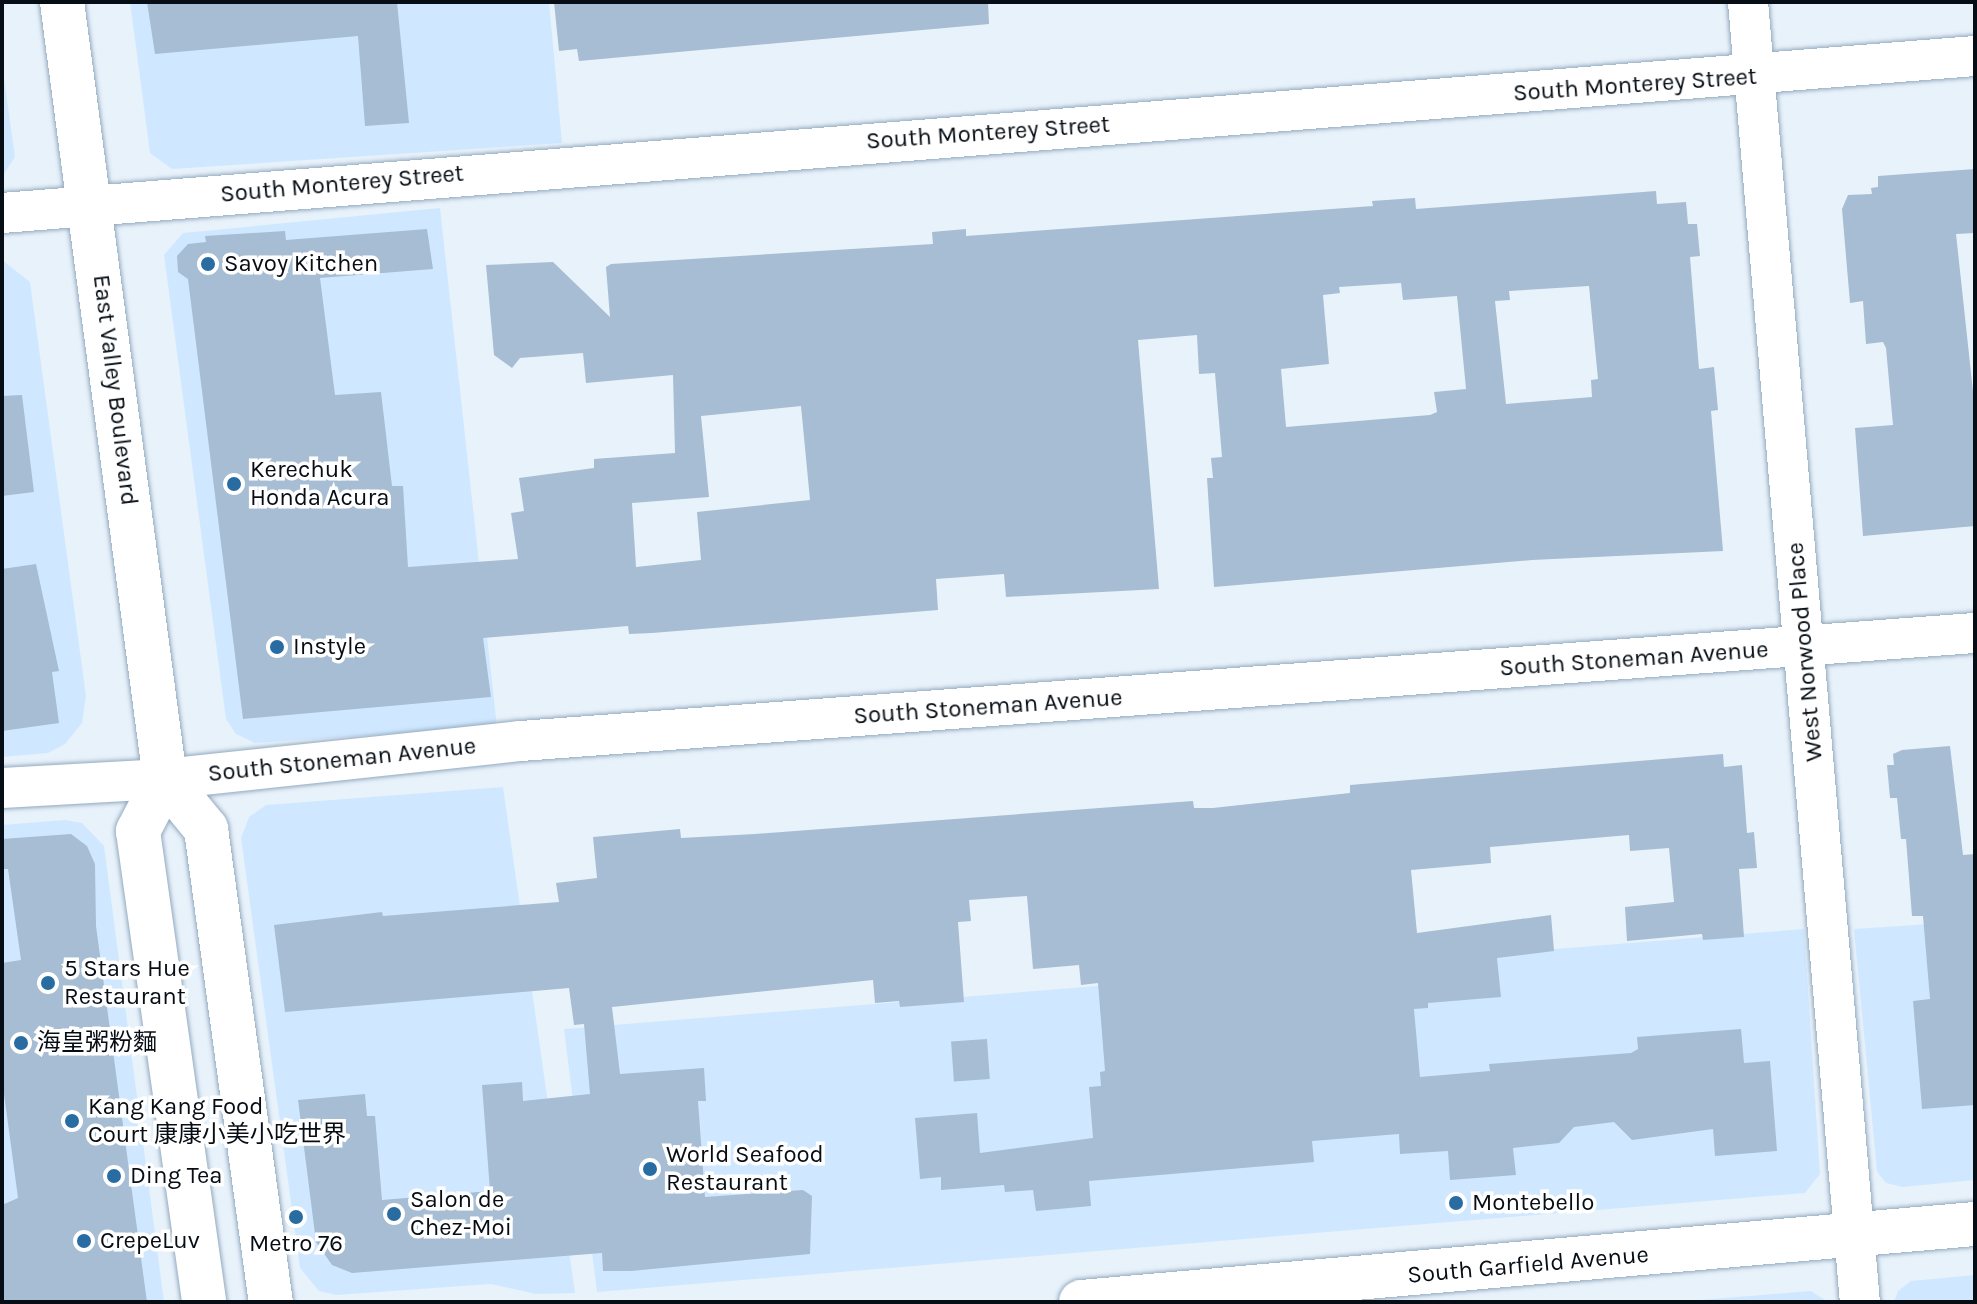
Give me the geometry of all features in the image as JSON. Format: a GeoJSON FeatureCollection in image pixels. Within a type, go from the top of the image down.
{"type":"FeatureCollection","features":[{"type":"Feature","properties":{"kind":"main road","name":"East Valley Boulevard"},"geometry":{"type":"LineString","coordinates":[[62,2],[92,208],[165,779]]}},
{"type":"Feature","properties":{"kind":"main road"},"geometry":{"type":"LineString","coordinates":[[204,1302],[138,831],[165,779],[206,829],[270,1297]]}},
{"type":"Feature","properties":{"kind":"main road","name":"South Garfield Avenue"},"geometry":{"type":"LineString","coordinates":[[1081,1302],[1975,1224]]}},
{"type":"Feature","properties":{"kind":"street","name":"West Norwood Place"},"geometry":{"type":"LineString","coordinates":[[1748,2],[1806,647],[1860,1302]]}},
{"type":"Feature","properties":{"kind":"street","name":"South Monterey Street"},"geometry":{"type":"LineString","coordinates":[[2,213],[92,208],[445,174],[1754,76],[1975,56]]}},
{"type":"Feature","properties":{"kind":"street","name":"South Stoneman Avenue"},"geometry":{"type":"LineString","coordinates":[[2,788],[165,779],[521,741],[1975,633]]}},
{"type":"Feature","properties":{"kind":"shaded area"},"geometry":{"type":"Polygon","coordinates":[[[130,2],[549,2],[562,143],[172,169],[150,153],[130,2]]]}},
{"type":"Feature","properties":{"kind":"shaded area"},"geometry":{"type":"Polygon","coordinates":[[[2,64],[15,157],[2,177],[2,64]]]}},
{"type":"Feature","properties":{"kind":"shaded area"},"geometry":{"type":"Polygon","coordinates":[[[440,208],[497,727],[255,743],[236,734],[226,719],[164,255],[183,233],[440,208]]]}},
{"type":"Feature","properties":{"kind":"shaded area"},"geometry":{"type":"Polygon","coordinates":[[[2,260],[30,282],[86,696],[82,723],[65,744],[48,753],[2,757],[2,260]]]}},
{"type":"Feature","properties":{"kind":"shaded area"},"geometry":{"type":"Polygon","coordinates":[[[503,787],[575,1293],[536,1294],[491,1284],[336,1295],[319,1291],[300,1268],[241,838],[249,817],[266,805],[503,787]]]}},
{"type":"Feature","properties":{"kind":"shaded area"},"geometry":{"type":"Polygon","coordinates":[[[65,820],[82,823],[104,846],[164,1302],[2,1302],[2,825],[65,820]]]}},
{"type":"Feature","properties":{"kind":"shaded area"},"geometry":{"type":"Polygon","coordinates":[[[1975,921],[1975,1180],[1903,1187],[1886,1183],[1877,1172],[1854,929],[1975,921]]]}},
{"type":"Feature","properties":{"kind":"shaded area"},"geometry":{"type":"Polygon","coordinates":[[[1804,929],[1820,1174],[1805,1193],[597,1292],[564,1029],[1804,929]]]}},
{"type":"Feature","properties":{"kind":"shaded area"},"geometry":{"type":"Polygon","coordinates":[[[1975,1275],[1975,1302],[1894,1302],[1898,1291],[1911,1281],[1975,1275]]]}},
{"type":"Feature","properties":{"kind":"shaded area"},"geometry":{"type":"Polygon","coordinates":[[[1811,1291],[1828,1302],[1675,1302],[1811,1291]]]}},
{"type":"Feature","properties":{"kind":"building"},"geometry":{"type":"Polygon","coordinates":[[[147,2],[397,2],[409,123],[365,126],[358,36],[155,54],[147,2]]]}},
{"type":"Feature","properties":{"kind":"building"},"geometry":{"type":"Polygon","coordinates":[[[554,2],[988,2],[989,24],[579,61],[577,49],[559,51],[554,2]]]}},
{"type":"Feature","properties":{"kind":"building"},"geometry":{"type":"Polygon","coordinates":[[[1975,169],[1975,233],[1956,234],[1975,410],[1975,526],[1863,536],[1855,428],[1893,425],[1886,348],[1883,342],[1866,344],[1863,301],[1850,303],[1842,209],[1848,195],[1872,194],[1871,188],[1878,187],[1878,176],[1975,169]]]}},
{"type":"Feature","properties":{"kind":"building"},"geometry":{"type":"Polygon","coordinates":[[[1656,191],[1657,204],[1686,202],[1688,224],[1697,224],[1700,256],[1690,257],[1699,369],[1714,367],[1718,410],[1711,411],[1723,551],[1532,560],[1214,587],[1207,478],[1213,478],[1211,458],[1222,457],[1215,373],[1199,374],[1197,335],[1138,340],[1159,589],[1006,597],[1004,574],[936,579],[938,610],[652,633],[629,634],[628,626],[483,638],[491,697],[243,719],[188,279],[178,272],[177,256],[188,244],[206,242],[205,236],[285,231],[286,240],[427,229],[433,269],[320,278],[335,395],[381,392],[392,486],[403,486],[408,567],[518,559],[511,513],[524,511],[519,478],[594,468],[594,459],[675,453],[673,375],[586,383],[583,353],[520,358],[512,368],[494,355],[486,265],[553,262],[610,317],[606,267],[611,264],[933,244],[932,232],[966,229],[966,236],[1373,206],[1372,201],[1415,198],[1416,209],[1656,191]],[[1401,283],[1339,287],[1340,293],[1323,295],[1329,364],[1281,369],[1286,427],[1430,415],[1437,412],[1434,392],[1466,389],[1457,296],[1403,300],[1401,283]],[[1589,286],[1509,291],[1510,300],[1495,301],[1506,404],[1592,397],[1591,380],[1598,379],[1589,286]],[[801,406],[701,416],[709,497],[632,503],[636,567],[701,560],[697,512],[810,500],[801,406]]]}},
{"type":"Feature","properties":{"kind":"building"},"geometry":{"type":"Polygon","coordinates":[[[22,395],[34,492],[2,496],[2,396],[22,395]]]}},
{"type":"Feature","properties":{"kind":"building"},"geometry":{"type":"Polygon","coordinates":[[[36,564],[59,671],[52,672],[59,723],[2,731],[2,569],[36,564]]]}},
{"type":"Feature","properties":{"kind":"building"},"geometry":{"type":"Polygon","coordinates":[[[1950,746],[1963,855],[1975,854],[1975,1105],[1922,1109],[1913,1001],[1930,999],[1923,916],[1912,916],[1906,839],[1901,839],[1897,798],[1890,798],[1887,765],[1894,765],[1893,754],[1902,750],[1950,746]]]}},
{"type":"Feature","properties":{"kind":"building"},"geometry":{"type":"Polygon","coordinates":[[[1723,754],[1724,767],[1742,765],[1747,833],[1754,832],[1757,868],[1739,869],[1744,937],[1703,940],[1702,934],[1627,941],[1625,907],[1674,902],[1669,848],[1630,851],[1629,835],[1490,847],[1491,863],[1411,870],[1417,933],[1551,915],[1554,951],[1497,958],[1501,997],[1428,1003],[1428,1008],[1414,1009],[1420,1077],[1490,1071],[1489,1064],[1631,1053],[1638,1049],[1637,1037],[1741,1029],[1744,1063],[1770,1061],[1777,1151],[1715,1156],[1713,1129],[1632,1140],[1614,1122],[1574,1127],[1559,1143],[1513,1148],[1516,1175],[1450,1180],[1448,1151],[1400,1154],[1399,1134],[1312,1141],[1314,1162],[1089,1181],[1091,1206],[1036,1211],[1033,1190],[1005,1192],[1004,1185],[941,1190],[941,1177],[920,1179],[915,1118],[977,1113],[980,1153],[1093,1138],[1089,1087],[1101,1086],[1100,1072],[1105,1071],[1098,983],[1081,985],[1079,965],[1033,969],[1027,896],[969,900],[971,921],[958,922],[964,1002],[900,1007],[899,1001],[875,1003],[873,980],[612,1007],[620,1074],[704,1068],[706,1101],[698,1101],[705,1197],[803,1190],[812,1196],[810,1254],[603,1271],[602,1253],[352,1273],[332,1265],[316,1242],[298,1100],[365,1094],[367,1116],[375,1116],[382,1200],[490,1191],[482,1085],[522,1082],[523,1101],[590,1094],[584,1024],[574,1025],[569,988],[285,1012],[274,925],[382,912],[383,916],[559,902],[556,883],[597,878],[593,837],[680,829],[681,838],[755,834],[1193,801],[1194,808],[1213,808],[1350,793],[1350,785],[1723,754]]]}},
{"type":"Feature","properties":{"kind":"building"},"geometry":{"type":"Polygon","coordinates":[[[71,834],[87,846],[95,864],[96,926],[147,1302],[2,1302],[2,1205],[18,1198],[2,1079],[2,963],[21,960],[8,869],[2,869],[2,839],[71,834]]]}},
{"type":"Feature","properties":{"kind":"building"},"geometry":{"type":"Polygon","coordinates":[[[987,1039],[990,1079],[954,1081],[951,1042],[987,1039]]]}},
{"type":"Feature","properties":{"kind":"place","name":"Savoy Kitchen"},"geometry":{"type":"Point","coordinates":[208,264]}},
{"type":"Feature","properties":{"kind":"place","name":"Kerechuk Honda Acura"},"geometry":{"type":"Point","coordinates":[234,484]}},
{"type":"Feature","properties":{"kind":"place","name":"Instyle"},"geometry":{"type":"Point","coordinates":[277,647]}},
{"type":"Feature","properties":{"kind":"place","name":"5 Stars Hue Restaurant"},"geometry":{"type":"Point","coordinates":[48,983]}},
{"type":"Feature","properties":{"kind":"place","name":"海皇粥粉麵"},"geometry":{"type":"Point","coordinates":[21,1043]}},
{"type":"Feature","properties":{"kind":"place","name":"Kang Kang Food Court 康康小美小吃世界"},"geometry":{"type":"Point","coordinates":[72,1121]}},
{"type":"Feature","properties":{"kind":"place","name":"World Seafood Restaurant"},"geometry":{"type":"Point","coordinates":[650,1169]}},
{"type":"Feature","properties":{"kind":"place","name":"Ding Tea"},"geometry":{"type":"Point","coordinates":[114,1176]}},
{"type":"Feature","properties":{"kind":"place","name":"Montebello"},"geometry":{"type":"Point","coordinates":[1456,1203]}},
{"type":"Feature","properties":{"kind":"place","name":"Salon de Chez-Moi"},"geometry":{"type":"Point","coordinates":[394,1214]}},
{"type":"Feature","properties":{"kind":"place","name":"Metro 76"},"geometry":{"type":"Point","coordinates":[296,1217]}},
{"type":"Feature","properties":{"kind":"place","name":"CrepeLuv"},"geometry":{"type":"Point","coordinates":[84,1241]}}]}
